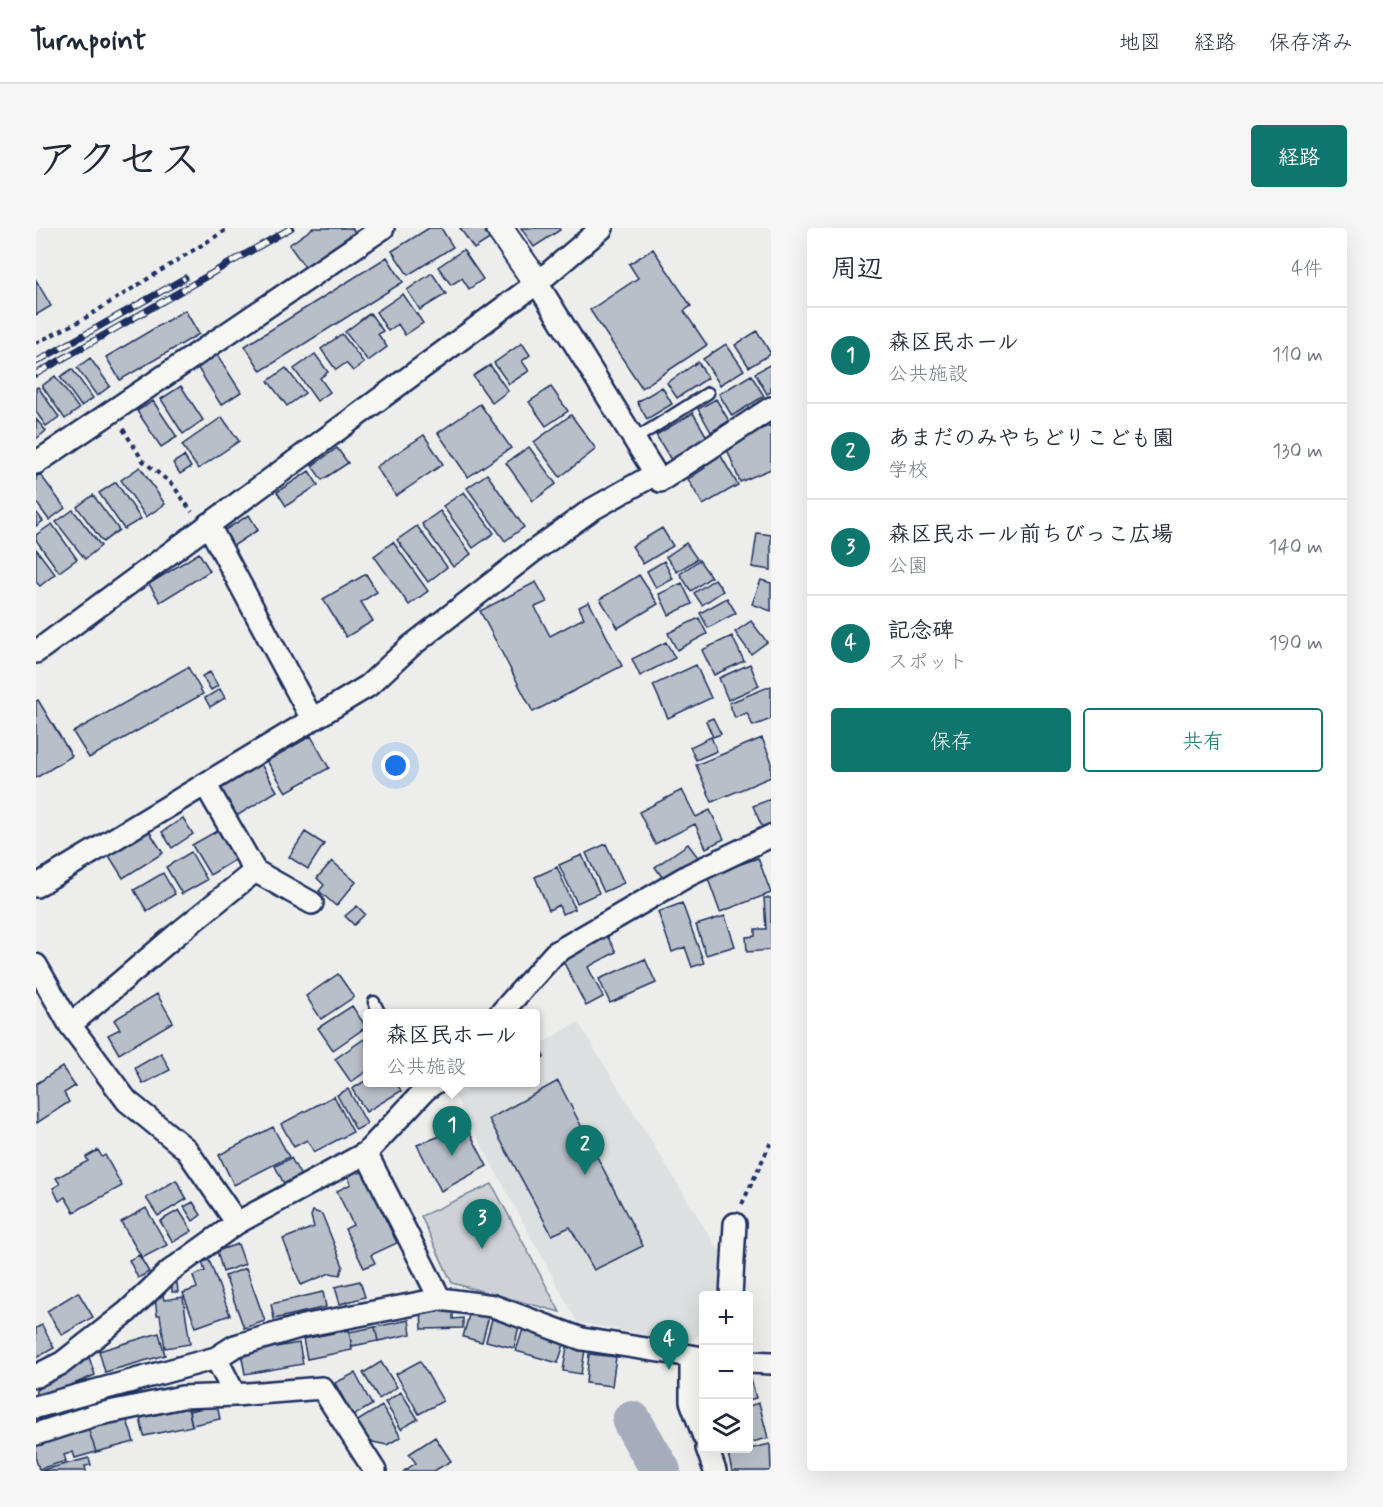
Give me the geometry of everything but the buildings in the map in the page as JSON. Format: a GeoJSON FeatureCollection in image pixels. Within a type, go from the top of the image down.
{"type":"FeatureCollection","features":[{"type":"Feature","properties":{"kind":"street"},"geometry":{"type":"LineString","coordinates":[[36,463],[383,228]]}},
{"type":"Feature","properties":{"kind":"street"},"geometry":{"type":"LineString","coordinates":[[499,228],[537,283],[660,481],[771,408]]}},
{"type":"Feature","properties":{"kind":"street"},"geometry":{"type":"LineString","coordinates":[[36,652],[537,283],[602,228]]}},
{"type":"Feature","properties":{"kind":"street"},"geometry":{"type":"LineString","coordinates":[[36,886],[368,686],[411,646],[531,553],[591,510],[655,474]]}},
{"type":"Feature","properties":{"kind":"street"},"geometry":{"type":"LineString","coordinates":[[206,526],[312,719]]}},
{"type":"Feature","properties":{"kind":"street"},"geometry":{"type":"LineString","coordinates":[[205,784],[255,872],[312,903]]}},
{"type":"Feature","properties":{"kind":"street"},"geometry":{"type":"LineString","coordinates":[[505,1009],[555,953],[689,875],[771,836]]}},
{"type":"Feature","properties":{"kind":"street"},"geometry":{"type":"LineString","coordinates":[[70,1025],[255,872]]}},
{"type":"Feature","properties":{"kind":"street"},"geometry":{"type":"LineString","coordinates":[[36,965],[70,1025],[127,1101],[186,1149],[237,1223]]}},
{"type":"Feature","properties":{"kind":"street"},"geometry":{"type":"LineString","coordinates":[[36,1376],[62,1363],[127,1312],[170,1271],[237,1223],[366,1153],[425,1087]]}},
{"type":"Feature","properties":{"kind":"street"},"geometry":{"type":"LineString","coordinates":[[366,1153],[440,1299]]}},
{"type":"Feature","properties":{"kind":"street"},"geometry":{"type":"LineString","coordinates":[[731,1291],[735,1224]]}},
{"type":"Feature","properties":{"kind":"street"},"geometry":{"type":"LineString","coordinates":[[36,1407],[216,1358],[235,1346],[303,1326],[440,1299],[493,1306],[582,1339],[697,1357],[691,1401],[699,1423]]}},
{"type":"Feature","properties":{"kind":"street"},"geometry":{"type":"LineString","coordinates":[[216,1358],[235,1395]]}},
{"type":"Feature","properties":{"kind":"street"},"geometry":{"type":"LineString","coordinates":[[753,1362],[771,1363]]}},
{"type":"Feature","properties":{"kind":"street"},"geometry":{"type":"LineString","coordinates":[[36,1434],[95,1415],[171,1399],[322,1388],[375,1471]]}},
{"type":"Feature","properties":{"kind":"street"},"geometry":{"type":"LineString","coordinates":[[708,1453],[715,1471]]}},
{"type":"Feature","properties":{"kind":"lane"},"geometry":{"type":"LineString","coordinates":[[634,439],[708,393]]}},
{"type":"Feature","properties":{"kind":"lane"},"geometry":{"type":"LineString","coordinates":[[374,1002],[378,1009]]}},
{"type":"Feature","properties":{"kind":"path"},"geometry":{"type":"LineString","coordinates":[[36,344],[82,320],[229,228]]}},
{"type":"Feature","properties":{"kind":"path"},"geometry":{"type":"LineString","coordinates":[[111,411],[143,461],[172,484],[206,526]]}},
{"type":"Feature","properties":{"kind":"path"},"geometry":{"type":"LineString","coordinates":[[735,1224],[744,1198],[771,1142]]}},
{"type":"Feature","properties":{"kind":"shaded area"},"geometry":{"type":"Polygon","coordinates":[[[578,1022],[721,1254],[718,1291],[699,1291],[699,1336],[687,1343],[577,1322],[455,1096],[471,1087],[540,1087],[540,1045],[578,1022]]]}},
{"type":"Feature","properties":{"kind":"shaded area"},"geometry":{"type":"Polygon","coordinates":[[[492,1184],[560,1312],[452,1283],[421,1216],[492,1184]]]}},
{"type":"Feature","properties":{"kind":"waterway"},"geometry":{"type":"LineString","coordinates":[[632,1421],[661,1471]]}},
{"type":"Feature","properties":{"kind":"railway"},"geometry":{"type":"LineString","coordinates":[[36,374],[291,228]]}},
{"type":"Feature","properties":{"kind":"railway"},"geometry":{"type":"LineString","coordinates":[[36,362],[185,278]]}},
{"type":"Feature","properties":{"kind":"place","name":"森区民ホール"},"geometry":{"type":"Point","coordinates":[452,1156]}},
{"type":"Feature","properties":{"kind":"place","name":"あまだのみやちどりこども園"},"geometry":{"type":"Point","coordinates":[585,1175]}},
{"type":"Feature","properties":{"kind":"place","name":"森区民ホール前ちびっこ広場"},"geometry":{"type":"Point","coordinates":[482,1249]}},
{"type":"Feature","properties":{"kind":"place","name":"記念碑"},"geometry":{"type":"Point","coordinates":[669,1370]}}]}
